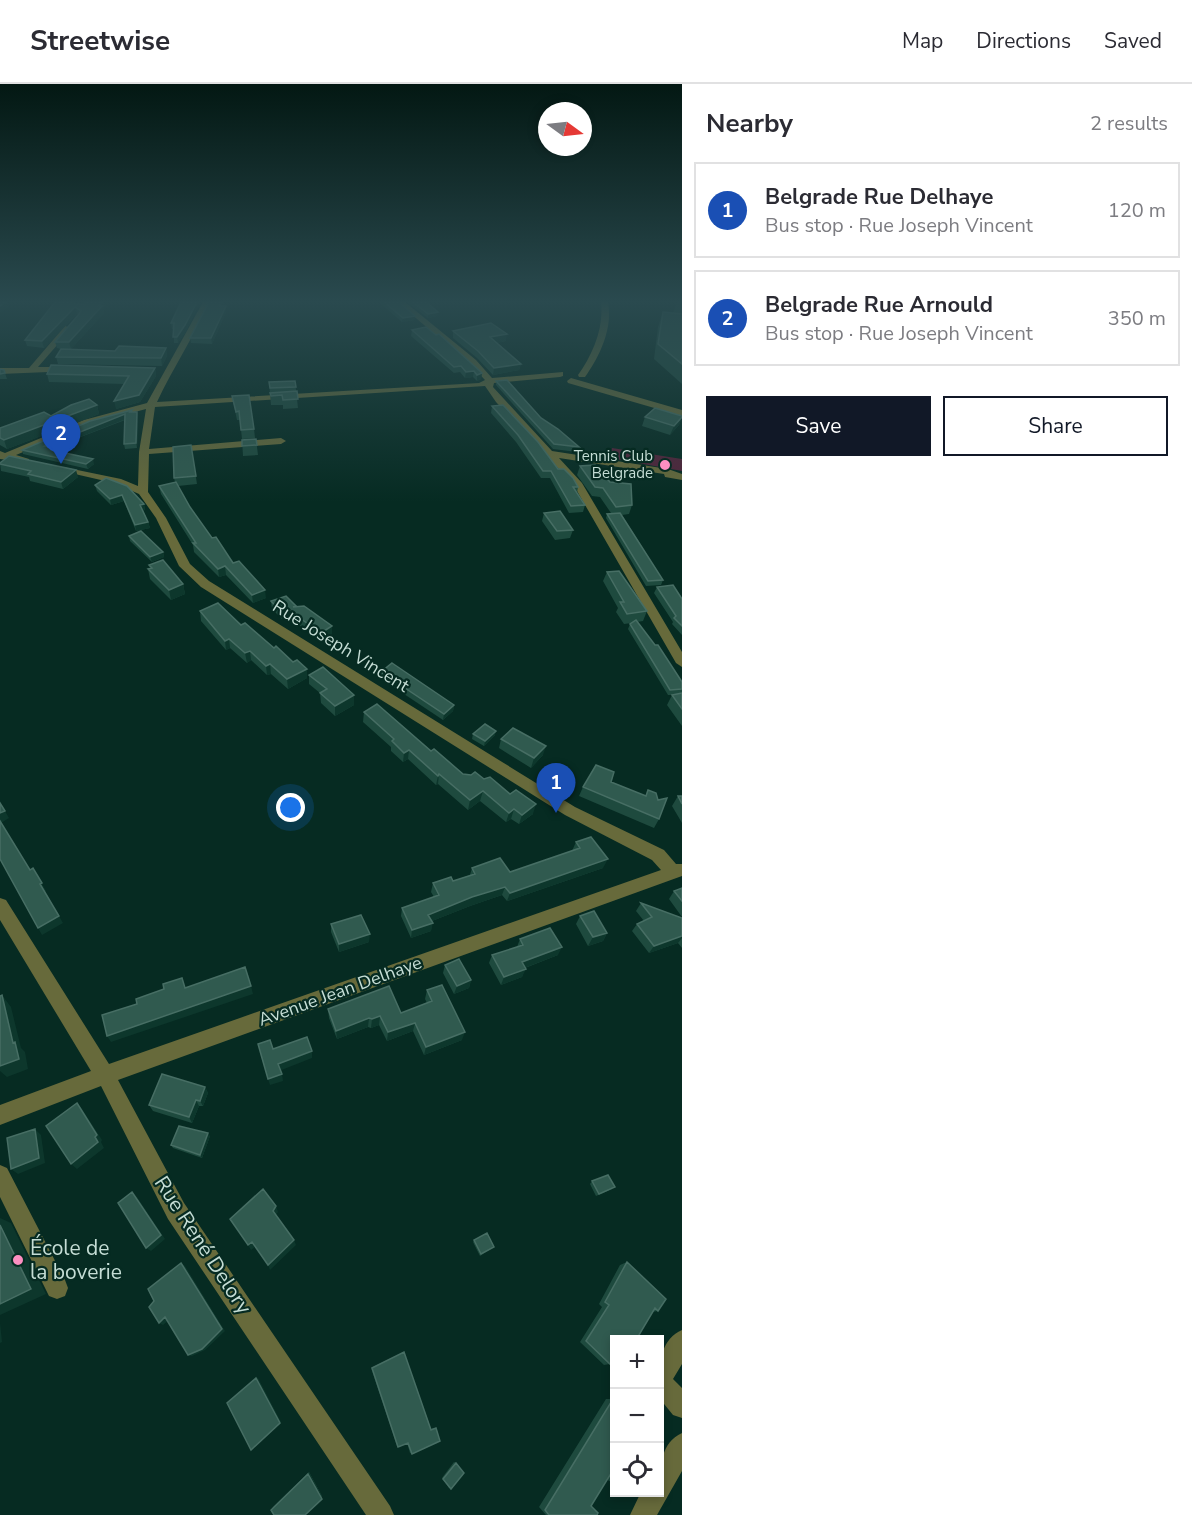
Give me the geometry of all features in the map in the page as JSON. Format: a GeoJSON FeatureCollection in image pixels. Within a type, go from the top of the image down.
{"type":"FeatureCollection","features":[{"type":"Feature","properties":{"kind":"street"},"geometry":{"type":"LineString","coordinates":[[0,371],[24,369]]}},
{"type":"Feature","properties":{"kind":"street"},"geometry":{"type":"LineString","coordinates":[[67,369],[76,369]]}},
{"type":"Feature","properties":{"kind":"street"},"geometry":{"type":"LineString","coordinates":[[2,456],[117,482],[143,492],[144,452],[151,405],[169,369]]}},
{"type":"Feature","properties":{"kind":"street"},"geometry":{"type":"LineString","coordinates":[[479,369],[490,381]]}},
{"type":"Feature","properties":{"kind":"street"},"geometry":{"type":"LineString","coordinates":[[566,375],[578,369]]}},
{"type":"Feature","properties":{"kind":"street"},"geometry":{"type":"LineString","coordinates":[[581,377],[587,369]]}},
{"type":"Feature","properties":{"kind":"street"},"geometry":{"type":"LineString","coordinates":[[155,372],[167,372]]}},
{"type":"Feature","properties":{"kind":"street"},"geometry":{"type":"LineString","coordinates":[[566,375],[591,388],[682,413]]}},
{"type":"Feature","properties":{"kind":"street"},"geometry":{"type":"LineString","coordinates":[[2,456],[87,422],[151,405],[480,385],[490,381],[566,375],[581,377],[591,388]]}},
{"type":"Feature","properties":{"kind":"street"},"geometry":{"type":"LineString","coordinates":[[490,381],[489,387],[500,400],[577,483],[682,663]]}},
{"type":"Feature","properties":{"kind":"street"},"geometry":{"type":"LineString","coordinates":[[144,452],[281,441]]}},
{"type":"Feature","properties":{"kind":"street"},"geometry":{"type":"LineString","coordinates":[[552,454],[668,472],[669,475],[682,477]]}},
{"type":"Feature","properties":{"kind":"street","name":"Rue Joseph Vincent"},"geometry":{"type":"LineString","coordinates":[[143,492],[161,519],[185,566],[205,584],[548,798],[658,855],[677,871]]}},
{"type":"Feature","properties":{"kind":"street","name":"Avenue Jean Delhaye"},"geometry":{"type":"LineString","coordinates":[[0,1115],[105,1075],[677,871]]}},
{"type":"Feature","properties":{"kind":"street","name":"Rue René Delory"},"geometry":{"type":"LineString","coordinates":[[0,905],[105,1075],[176,1211],[381,1515]]}},
{"type":"Feature","properties":{"kind":"street"},"geometry":{"type":"LineString","coordinates":[[0,1175],[57,1288]]}},
{"type":"Feature","properties":{"kind":"street"},"geometry":{"type":"LineString","coordinates":[[664,1373],[682,1342]]}},
{"type":"Feature","properties":{"kind":"street"},"geometry":{"type":"LineString","coordinates":[[664,1385],[682,1406]]}},
{"type":"Feature","properties":{"kind":"street"},"geometry":{"type":"LineString","coordinates":[[664,1479],[682,1446]]}},
{"type":"Feature","properties":{"kind":"street"},"geometry":{"type":"LineString","coordinates":[[643,1515],[653,1497]]}},
{"type":"Feature","properties":{"kind":"shaded area","name":"Tennis Club Belgrade"},"geometry":{"type":"Polygon","coordinates":[[[612,448],[682,459],[682,471],[610,458],[612,448]]]}},
{"type":"Feature","properties":{"kind":"building"},"geometry":{"type":"Polygon","coordinates":[[[49,369],[155,369],[139,395],[114,401],[129,376],[47,374],[49,369]]]}},
{"type":"Feature","properties":{"kind":"building"},"geometry":{"type":"Polygon","coordinates":[[[463,369],[477,369],[482,373],[477,375],[474,371],[466,372],[463,369]]]}},
{"type":"Feature","properties":{"kind":"building"},"geometry":{"type":"Polygon","coordinates":[[[507,380],[541,418],[579,447],[554,444],[496,381],[507,380]]]}},
{"type":"Feature","properties":{"kind":"building"},"geometry":{"type":"Polygon","coordinates":[[[295,381],[296,387],[270,388],[269,382],[295,381]]]}},
{"type":"Feature","properties":{"kind":"building"},"geometry":{"type":"Polygon","coordinates":[[[297,391],[298,399],[283,400],[282,395],[271,396],[270,393],[297,391]]]}},
{"type":"Feature","properties":{"kind":"building"},"geometry":{"type":"Polygon","coordinates":[[[249,395],[254,429],[241,430],[239,411],[236,412],[232,396],[249,395]]]}},
{"type":"Feature","properties":{"kind":"building"},"geometry":{"type":"Polygon","coordinates":[[[89,399],[97,405],[4,440],[0,438],[0,428],[44,412],[51,416],[71,405],[89,399]]]}},
{"type":"Feature","properties":{"kind":"building"},"geometry":{"type":"Polygon","coordinates":[[[503,405],[538,442],[558,469],[564,469],[573,478],[578,487],[573,487],[585,505],[571,506],[551,471],[543,471],[518,435],[492,406],[503,405]]]}},
{"type":"Feature","properties":{"kind":"building"},"geometry":{"type":"Polygon","coordinates":[[[655,408],[682,417],[674,426],[645,417],[655,408]]]}},
{"type":"Feature","properties":{"kind":"building"},"geometry":{"type":"Polygon","coordinates":[[[132,410],[130,412],[137,412],[136,443],[124,444],[125,414],[45,446],[51,447],[51,450],[93,459],[86,464],[22,450],[90,421],[132,410]]]}},
{"type":"Feature","properties":{"kind":"building"},"geometry":{"type":"Polygon","coordinates":[[[256,439],[257,445],[242,446],[242,440],[256,439]]]}},
{"type":"Feature","properties":{"kind":"building"},"geometry":{"type":"Polygon","coordinates":[[[191,445],[196,476],[174,478],[173,447],[191,445]]]}},
{"type":"Feature","properties":{"kind":"building"},"geometry":{"type":"Polygon","coordinates":[[[9,456],[76,470],[61,482],[28,474],[31,471],[0,464],[9,456]]]}},
{"type":"Feature","properties":{"kind":"building"},"geometry":{"type":"Polygon","coordinates":[[[595,465],[610,482],[631,484],[632,505],[616,507],[603,488],[595,487],[580,466],[595,465]]]}},
{"type":"Feature","properties":{"kind":"building"},"geometry":{"type":"Polygon","coordinates":[[[106,478],[127,486],[144,504],[140,505],[148,522],[135,525],[122,495],[110,499],[95,485],[106,478]]]}},
{"type":"Feature","properties":{"kind":"building"},"geometry":{"type":"Polygon","coordinates":[[[176,482],[212,538],[216,537],[233,563],[239,561],[265,590],[252,595],[225,566],[218,569],[193,543],[196,543],[159,486],[176,482]]]}},
{"type":"Feature","properties":{"kind":"building"},"geometry":{"type":"Polygon","coordinates":[[[560,511],[573,530],[557,531],[544,513],[560,511]]]}},
{"type":"Feature","properties":{"kind":"building"},"geometry":{"type":"Polygon","coordinates":[[[620,513],[663,580],[648,581],[607,514],[620,513]]]}},
{"type":"Feature","properties":{"kind":"building"},"geometry":{"type":"Polygon","coordinates":[[[141,531],[163,552],[150,557],[129,536],[141,531]]]}},
{"type":"Feature","properties":{"kind":"building"},"geometry":{"type":"Polygon","coordinates":[[[163,560],[183,584],[169,590],[148,569],[152,568],[149,565],[163,560]]]}},
{"type":"Feature","properties":{"kind":"building"},"geometry":{"type":"Polygon","coordinates":[[[619,571],[647,611],[627,614],[620,602],[624,602],[607,572],[619,571]]]}},
{"type":"Feature","properties":{"kind":"building"},"geometry":{"type":"Polygon","coordinates":[[[673,585],[682,599],[682,626],[674,618],[676,616],[657,587],[673,585]]]}},
{"type":"Feature","properties":{"kind":"building"},"geometry":{"type":"Polygon","coordinates":[[[286,596],[296,606],[293,607],[304,606],[332,626],[321,633],[287,609],[281,612],[271,601],[286,596]]]}},
{"type":"Feature","properties":{"kind":"building"},"geometry":{"type":"Polygon","coordinates":[[[218,603],[241,625],[245,623],[274,648],[276,646],[293,662],[297,660],[307,669],[287,679],[270,664],[266,666],[250,651],[245,653],[229,639],[225,641],[200,611],[218,603]]]}},
{"type":"Feature","properties":{"kind":"building"},"geometry":{"type":"Polygon","coordinates":[[[636,620],[655,645],[658,645],[682,682],[682,689],[670,690],[630,624],[636,620]]]}},
{"type":"Feature","properties":{"kind":"building"},"geometry":{"type":"Polygon","coordinates":[[[392,663],[454,705],[444,714],[381,672],[392,663]]]}},
{"type":"Feature","properties":{"kind":"building"},"geometry":{"type":"Polygon","coordinates":[[[323,667],[354,695],[335,706],[320,693],[327,689],[309,675],[323,667]]]}},
{"type":"Feature","properties":{"kind":"building"},"geometry":{"type":"Polygon","coordinates":[[[682,693],[682,709],[672,695],[682,693]]]}},
{"type":"Feature","properties":{"kind":"building"},"geometry":{"type":"Polygon","coordinates":[[[377,704],[431,751],[434,749],[463,774],[471,775],[475,772],[484,779],[490,777],[510,794],[516,790],[536,804],[522,815],[514,809],[509,813],[483,791],[470,800],[409,750],[404,753],[392,741],[394,739],[364,712],[377,704]]]}},
{"type":"Feature","properties":{"kind":"building"},"geometry":{"type":"Polygon","coordinates":[[[485,724],[496,731],[485,741],[473,734],[485,724]]]}},
{"type":"Feature","properties":{"kind":"building"},"geometry":{"type":"Polygon","coordinates":[[[513,728],[546,746],[534,758],[501,739],[513,728]]]}},
{"type":"Feature","properties":{"kind":"building"},"geometry":{"type":"Polygon","coordinates":[[[596,765],[614,772],[611,782],[646,796],[648,790],[656,793],[658,800],[667,798],[659,819],[583,787],[596,765]]]}},
{"type":"Feature","properties":{"kind":"building"},"geometry":{"type":"Polygon","coordinates":[[[0,803],[5,811],[0,813],[0,803]]]}},
{"type":"Feature","properties":{"kind":"building"},"geometry":{"type":"Polygon","coordinates":[[[0,821],[30,870],[33,868],[59,916],[38,928],[0,859],[0,821]]]}},
{"type":"Feature","properties":{"kind":"building"},"geometry":{"type":"Polygon","coordinates":[[[591,837],[608,859],[510,893],[505,887],[472,897],[428,915],[433,923],[412,930],[402,908],[439,895],[433,883],[451,877],[453,881],[475,874],[472,868],[500,858],[510,872],[580,848],[576,842],[591,837]]]}},
{"type":"Feature","properties":{"kind":"building"},"geometry":{"type":"Polygon","coordinates":[[[682,888],[682,901],[674,891],[682,888]]]}},
{"type":"Feature","properties":{"kind":"building"},"geometry":{"type":"Polygon","coordinates":[[[641,903],[682,918],[682,936],[654,946],[637,924],[652,917],[641,903]]]}},
{"type":"Feature","properties":{"kind":"building"},"geometry":{"type":"Polygon","coordinates":[[[594,911],[607,933],[593,937],[580,916],[594,911]]]}},
{"type":"Feature","properties":{"kind":"building"},"geometry":{"type":"Polygon","coordinates":[[[361,915],[370,934],[339,944],[331,924],[361,915]]]}},
{"type":"Feature","properties":{"kind":"building"},"geometry":{"type":"Polygon","coordinates":[[[550,928],[562,947],[522,962],[526,969],[504,977],[492,955],[523,945],[520,939],[550,928]]]}},
{"type":"Feature","properties":{"kind":"building"},"geometry":{"type":"Polygon","coordinates":[[[459,959],[471,980],[457,986],[445,965],[459,959]]]}},
{"type":"Feature","properties":{"kind":"building"},"geometry":{"type":"Polygon","coordinates":[[[245,967],[251,986],[107,1036],[102,1015],[137,1004],[136,999],[164,989],[163,984],[182,978],[185,988],[245,967]]]}},
{"type":"Feature","properties":{"kind":"building"},"geometry":{"type":"Polygon","coordinates":[[[442,985],[465,1032],[426,1047],[415,1023],[388,1032],[380,1016],[336,1031],[328,1009],[389,986],[401,1013],[432,1001],[427,990],[442,985]]]}},
{"type":"Feature","properties":{"kind":"building"},"geometry":{"type":"Polygon","coordinates":[[[2,995],[19,1059],[0,1066],[0,996],[2,995]]]}},
{"type":"Feature","properties":{"kind":"building"},"geometry":{"type":"Polygon","coordinates":[[[307,1037],[312,1051],[278,1064],[282,1074],[268,1079],[258,1044],[270,1040],[273,1049],[307,1037]]]}},
{"type":"Feature","properties":{"kind":"building"},"geometry":{"type":"Polygon","coordinates":[[[162,1074],[205,1087],[200,1101],[196,1100],[189,1117],[149,1105],[162,1074]]]}},
{"type":"Feature","properties":{"kind":"building"},"geometry":{"type":"Polygon","coordinates":[[[77,1103],[97,1135],[95,1137],[98,1142],[71,1164],[46,1126],[77,1103]]]}},
{"type":"Feature","properties":{"kind":"building"},"geometry":{"type":"Polygon","coordinates":[[[179,1126],[208,1133],[200,1155],[171,1145],[179,1126]]]}},
{"type":"Feature","properties":{"kind":"building"},"geometry":{"type":"Polygon","coordinates":[[[35,1129],[39,1158],[11,1169],[7,1138],[35,1129]]]}},
{"type":"Feature","properties":{"kind":"building"},"geometry":{"type":"Polygon","coordinates":[[[608,1175],[615,1187],[599,1194],[592,1181],[608,1175]]]}},
{"type":"Feature","properties":{"kind":"building"},"geometry":{"type":"Polygon","coordinates":[[[263,1189],[276,1206],[273,1211],[294,1240],[268,1265],[252,1242],[248,1245],[230,1219],[263,1189]]]}},
{"type":"Feature","properties":{"kind":"building"},"geometry":{"type":"Polygon","coordinates":[[[132,1192],[161,1235],[146,1248],[118,1203],[132,1192]]]}},
{"type":"Feature","properties":{"kind":"building"},"geometry":{"type":"Polygon","coordinates":[[[0,1225],[31,1289],[0,1304],[0,1225]]]}},
{"type":"Feature","properties":{"kind":"building"},"geometry":{"type":"Polygon","coordinates":[[[487,1233],[494,1247],[481,1254],[474,1240],[487,1233]]]}},
{"type":"Feature","properties":{"kind":"building"},"geometry":{"type":"Polygon","coordinates":[[[627,1262],[666,1299],[658,1311],[655,1308],[639,1335],[610,1335],[610,1364],[586,1341],[609,1305],[605,1302],[627,1262]]]}},
{"type":"Feature","properties":{"kind":"building"},"geometry":{"type":"Polygon","coordinates":[[[181,1263],[222,1329],[202,1349],[188,1355],[165,1317],[159,1323],[149,1307],[154,1301],[148,1289],[181,1263]]]}},
{"type":"Feature","properties":{"kind":"building"},"geometry":{"type":"Polygon","coordinates":[[[404,1352],[431,1430],[436,1428],[440,1441],[412,1454],[408,1443],[398,1447],[372,1368],[404,1352]]]}},
{"type":"Feature","properties":{"kind":"building"},"geometry":{"type":"Polygon","coordinates":[[[256,1378],[280,1423],[251,1450],[227,1403],[256,1378]]]}},
{"type":"Feature","properties":{"kind":"building"},"geometry":{"type":"Polygon","coordinates":[[[610,1404],[610,1475],[591,1506],[598,1513],[597,1515],[549,1515],[545,1510],[610,1404]]]}},
{"type":"Feature","properties":{"kind":"building"},"geometry":{"type":"Polygon","coordinates":[[[456,1463],[464,1473],[451,1489],[443,1479],[456,1463]]]}},
{"type":"Feature","properties":{"kind":"building"},"geometry":{"type":"Polygon","coordinates":[[[308,1474],[322,1499],[305,1515],[274,1515],[271,1510],[308,1474]]]}},
{"type":"Feature","properties":{"kind":"place","name":"Belgrade Rue Arnould"},"geometry":{"type":"Point","coordinates":[61,464]}},
{"type":"Feature","properties":{"kind":"place","name":"Tennis Club Belgrade"},"geometry":{"type":"Point","coordinates":[665,465]}},
{"type":"Feature","properties":{"kind":"place","name":"Belgrade Rue Delhaye"},"geometry":{"type":"Point","coordinates":[556,813]}},
{"type":"Feature","properties":{"kind":"place","name":"École de la boverie"},"geometry":{"type":"Point","coordinates":[18,1260]}}]}
